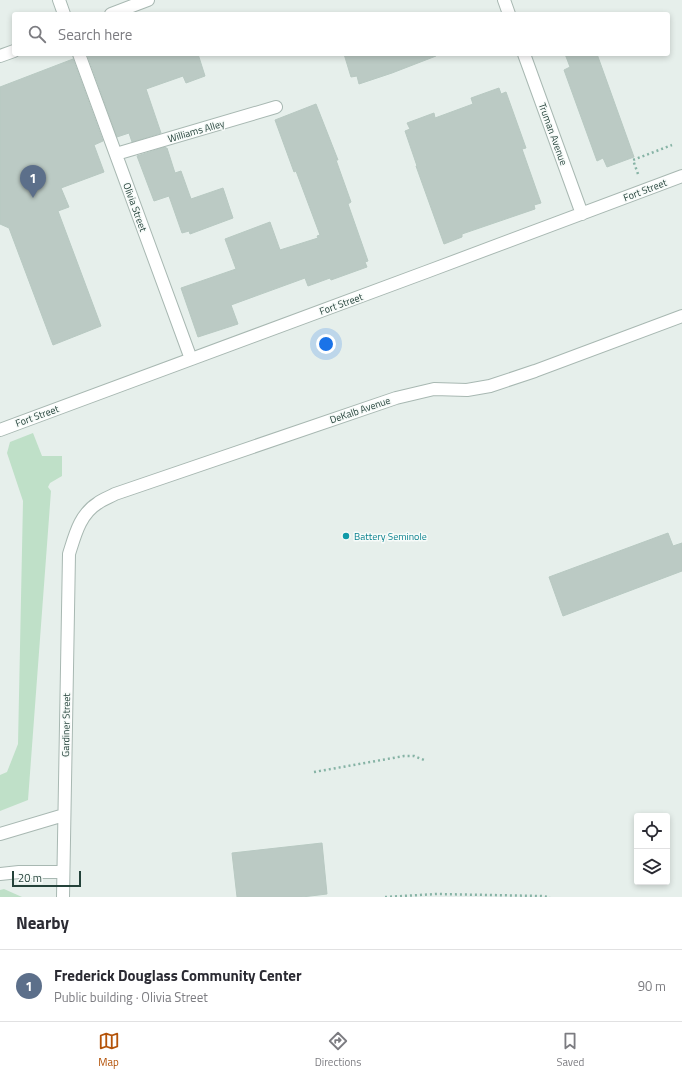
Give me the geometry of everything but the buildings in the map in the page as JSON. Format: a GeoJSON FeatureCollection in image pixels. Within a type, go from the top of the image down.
{"type":"FeatureCollection","features":[{"type":"Feature","properties":{"kind":"street"},"geometry":{"type":"LineString","coordinates":[[59,0],[63,12]]}},
{"type":"Feature","properties":{"kind":"street"},"geometry":{"type":"LineString","coordinates":[[116,12],[148,0]]}},
{"type":"Feature","properties":{"kind":"street"},"geometry":{"type":"LineString","coordinates":[[504,0],[508,12]]}},
{"type":"Feature","properties":{"kind":"street"},"geometry":{"type":"LineString","coordinates":[[0,56],[12,52]]}},
{"type":"Feature","properties":{"kind":"street","name":"Olivia Street"},"geometry":{"type":"LineString","coordinates":[[80,56],[192,359]]}},
{"type":"Feature","properties":{"kind":"street","name":"Truman Avenue"},"geometry":{"type":"LineString","coordinates":[[525,56],[582,214]]}},
{"type":"Feature","properties":{"kind":"street","name":"Williams Alley"},"geometry":{"type":"LineString","coordinates":[[116,154],[276,107]]}},
{"type":"Feature","properties":{"kind":"street","name":"Fort Street"},"geometry":{"type":"LineString","coordinates":[[0,430],[682,176]]}},
{"type":"Feature","properties":{"kind":"street","name":"DeKalb Avenue"},"geometry":{"type":"LineString","coordinates":[[69,554],[75,534],[85,514],[98,503],[115,494],[396,398],[434,389],[467,390],[490,386],[535,371],[682,316]]}},
{"type":"Feature","properties":{"kind":"street","name":"Gardiner Street"},"geometry":{"type":"LineString","coordinates":[[63,897],[69,554]]}},
{"type":"Feature","properties":{"kind":"street"},"geometry":{"type":"LineString","coordinates":[[0,834],[64,815]]}},
{"type":"Feature","properties":{"kind":"street"},"geometry":{"type":"LineString","coordinates":[[0,874],[19,872],[63,872]]}},
{"type":"Feature","properties":{"kind":"path"},"geometry":{"type":"LineString","coordinates":[[638,174],[633,160],[672,145]]}},
{"type":"Feature","properties":{"kind":"path"},"geometry":{"type":"LineString","coordinates":[[314,772],[404,756],[414,756],[424,760]]}},
{"type":"Feature","properties":{"kind":"path"},"geometry":{"type":"LineString","coordinates":[[385,897],[437,894],[550,897]]}},
{"type":"Feature","properties":{"kind":"green space"},"geometry":{"type":"Polygon","coordinates":[[[33,433],[42,456],[62,456],[62,476],[50,483],[48,487],[51,491],[28,800],[0,811],[0,775],[7,772],[18,744],[23,501],[7,453],[10,442],[33,433]]]}},
{"type":"Feature","properties":{"kind":"green space"},"geometry":{"type":"Polygon","coordinates":[[[4,889],[22,897],[0,897],[0,890],[4,889]]]}},
{"type":"Feature","properties":{"kind":"place","name":"Frederick Douglass Community Center"},"geometry":{"type":"Point","coordinates":[33,198]}},
{"type":"Feature","properties":{"kind":"place","name":"Battery Seminole"},"geometry":{"type":"Point","coordinates":[346,536]}}]}
